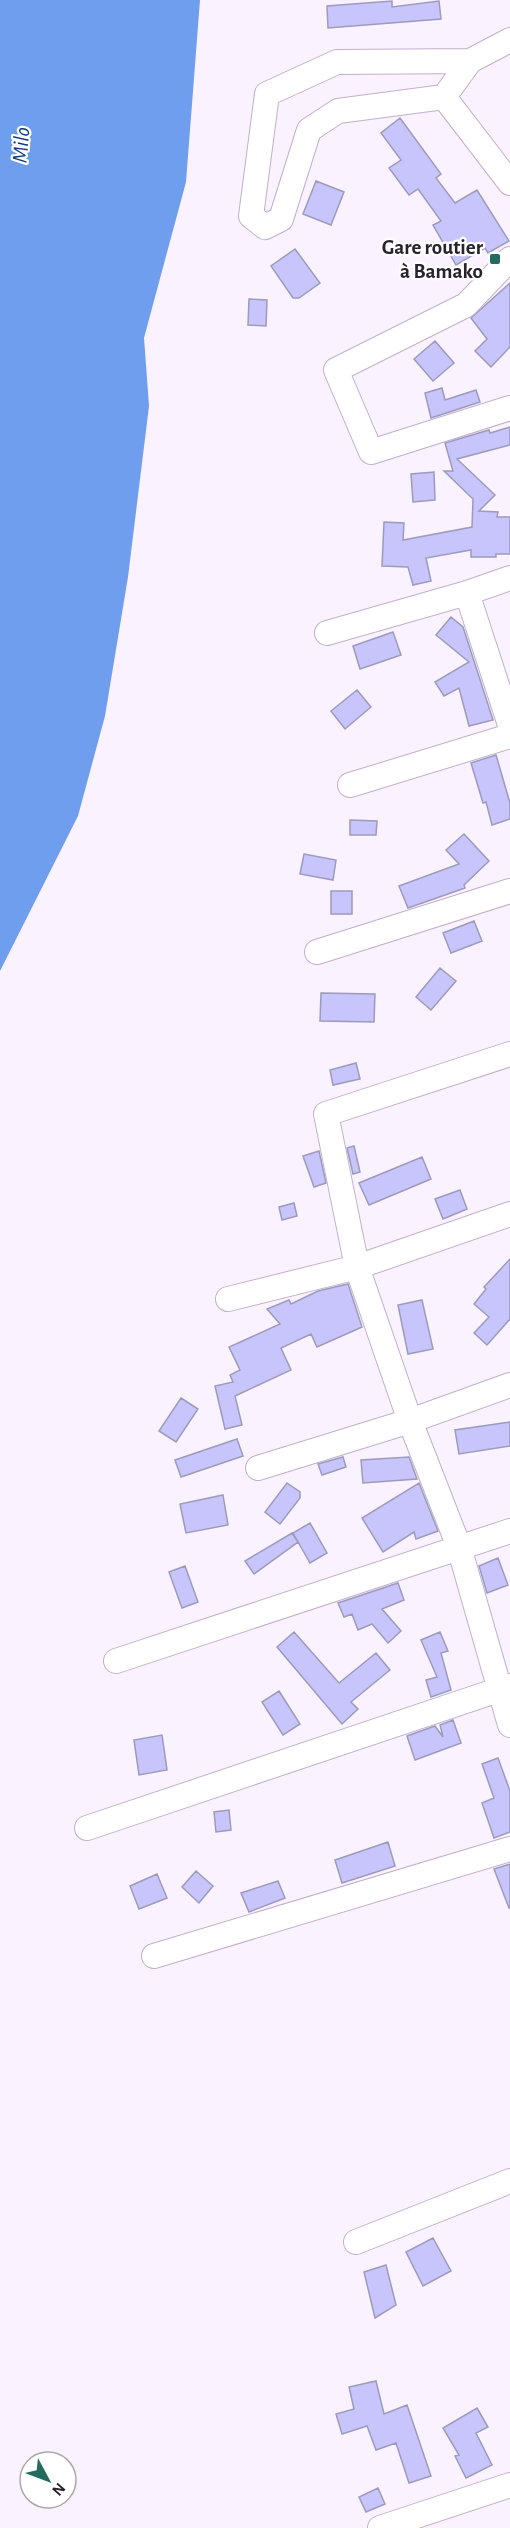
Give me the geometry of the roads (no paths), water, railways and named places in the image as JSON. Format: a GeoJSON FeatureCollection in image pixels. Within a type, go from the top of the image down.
{"type":"FeatureCollection","features":[{"type":"Feature","properties":{"kind":"street"},"geometry":{"type":"LineString","coordinates":[[470,61],[337,62],[267,94],[251,216],[265,227],[281,219],[309,130],[338,111],[444,97],[470,61],[510,40]]}},
{"type":"Feature","properties":{"kind":"street"},"geometry":{"type":"LineString","coordinates":[[444,97],[510,183]]}},
{"type":"Feature","properties":{"kind":"street"},"geometry":{"type":"LineString","coordinates":[[510,259],[466,305],[336,370],[371,452],[510,408]]}},
{"type":"Feature","properties":{"kind":"street"},"geometry":{"type":"LineString","coordinates":[[327,633],[467,593],[510,578]]}},
{"type":"Feature","properties":{"kind":"street"},"geometry":{"type":"LineString","coordinates":[[467,593],[510,725]]}},
{"type":"Feature","properties":{"kind":"street"},"geometry":{"type":"LineString","coordinates":[[350,785],[510,736]]}},
{"type":"Feature","properties":{"kind":"street"},"geometry":{"type":"LineString","coordinates":[[317,952],[510,891]]}},
{"type":"Feature","properties":{"kind":"street"},"geometry":{"type":"LineString","coordinates":[[510,1054],[326,1114],[357,1267],[410,1421],[459,1547],[504,1688],[510,1725]]}},
{"type":"Feature","properties":{"kind":"street"},"geometry":{"type":"LineString","coordinates":[[228,1299],[357,1267],[510,1214]]}},
{"type":"Feature","properties":{"kind":"street"},"geometry":{"type":"LineString","coordinates":[[258,1467],[410,1421],[510,1385]]}},
{"type":"Feature","properties":{"kind":"street"},"geometry":{"type":"LineString","coordinates":[[116,1661],[510,1531]]}},
{"type":"Feature","properties":{"kind":"street"},"geometry":{"type":"LineString","coordinates":[[87,1828],[504,1688]]}},
{"type":"Feature","properties":{"kind":"street"},"geometry":{"type":"LineString","coordinates":[[154,1956],[510,1849]]}},
{"type":"Feature","properties":{"kind":"street"},"geometry":{"type":"LineString","coordinates":[[356,2242],[510,2181]]}},
{"type":"Feature","properties":{"kind":"street"},"geometry":{"type":"LineString","coordinates":[[380,2528],[510,2485]]}},
{"type":"Feature","properties":{"kind":"water","name":"Milo"},"geometry":{"type":"Polygon","coordinates":[[[0,0],[200,0],[186,182],[144,338],[149,406],[128,577],[105,716],[78,816],[0,971],[0,0]]]}},
{"type":"Feature","properties":{"kind":"place","name":"Gare routier à Bamako"},"geometry":{"type":"Point","coordinates":[495,259]}}]}
